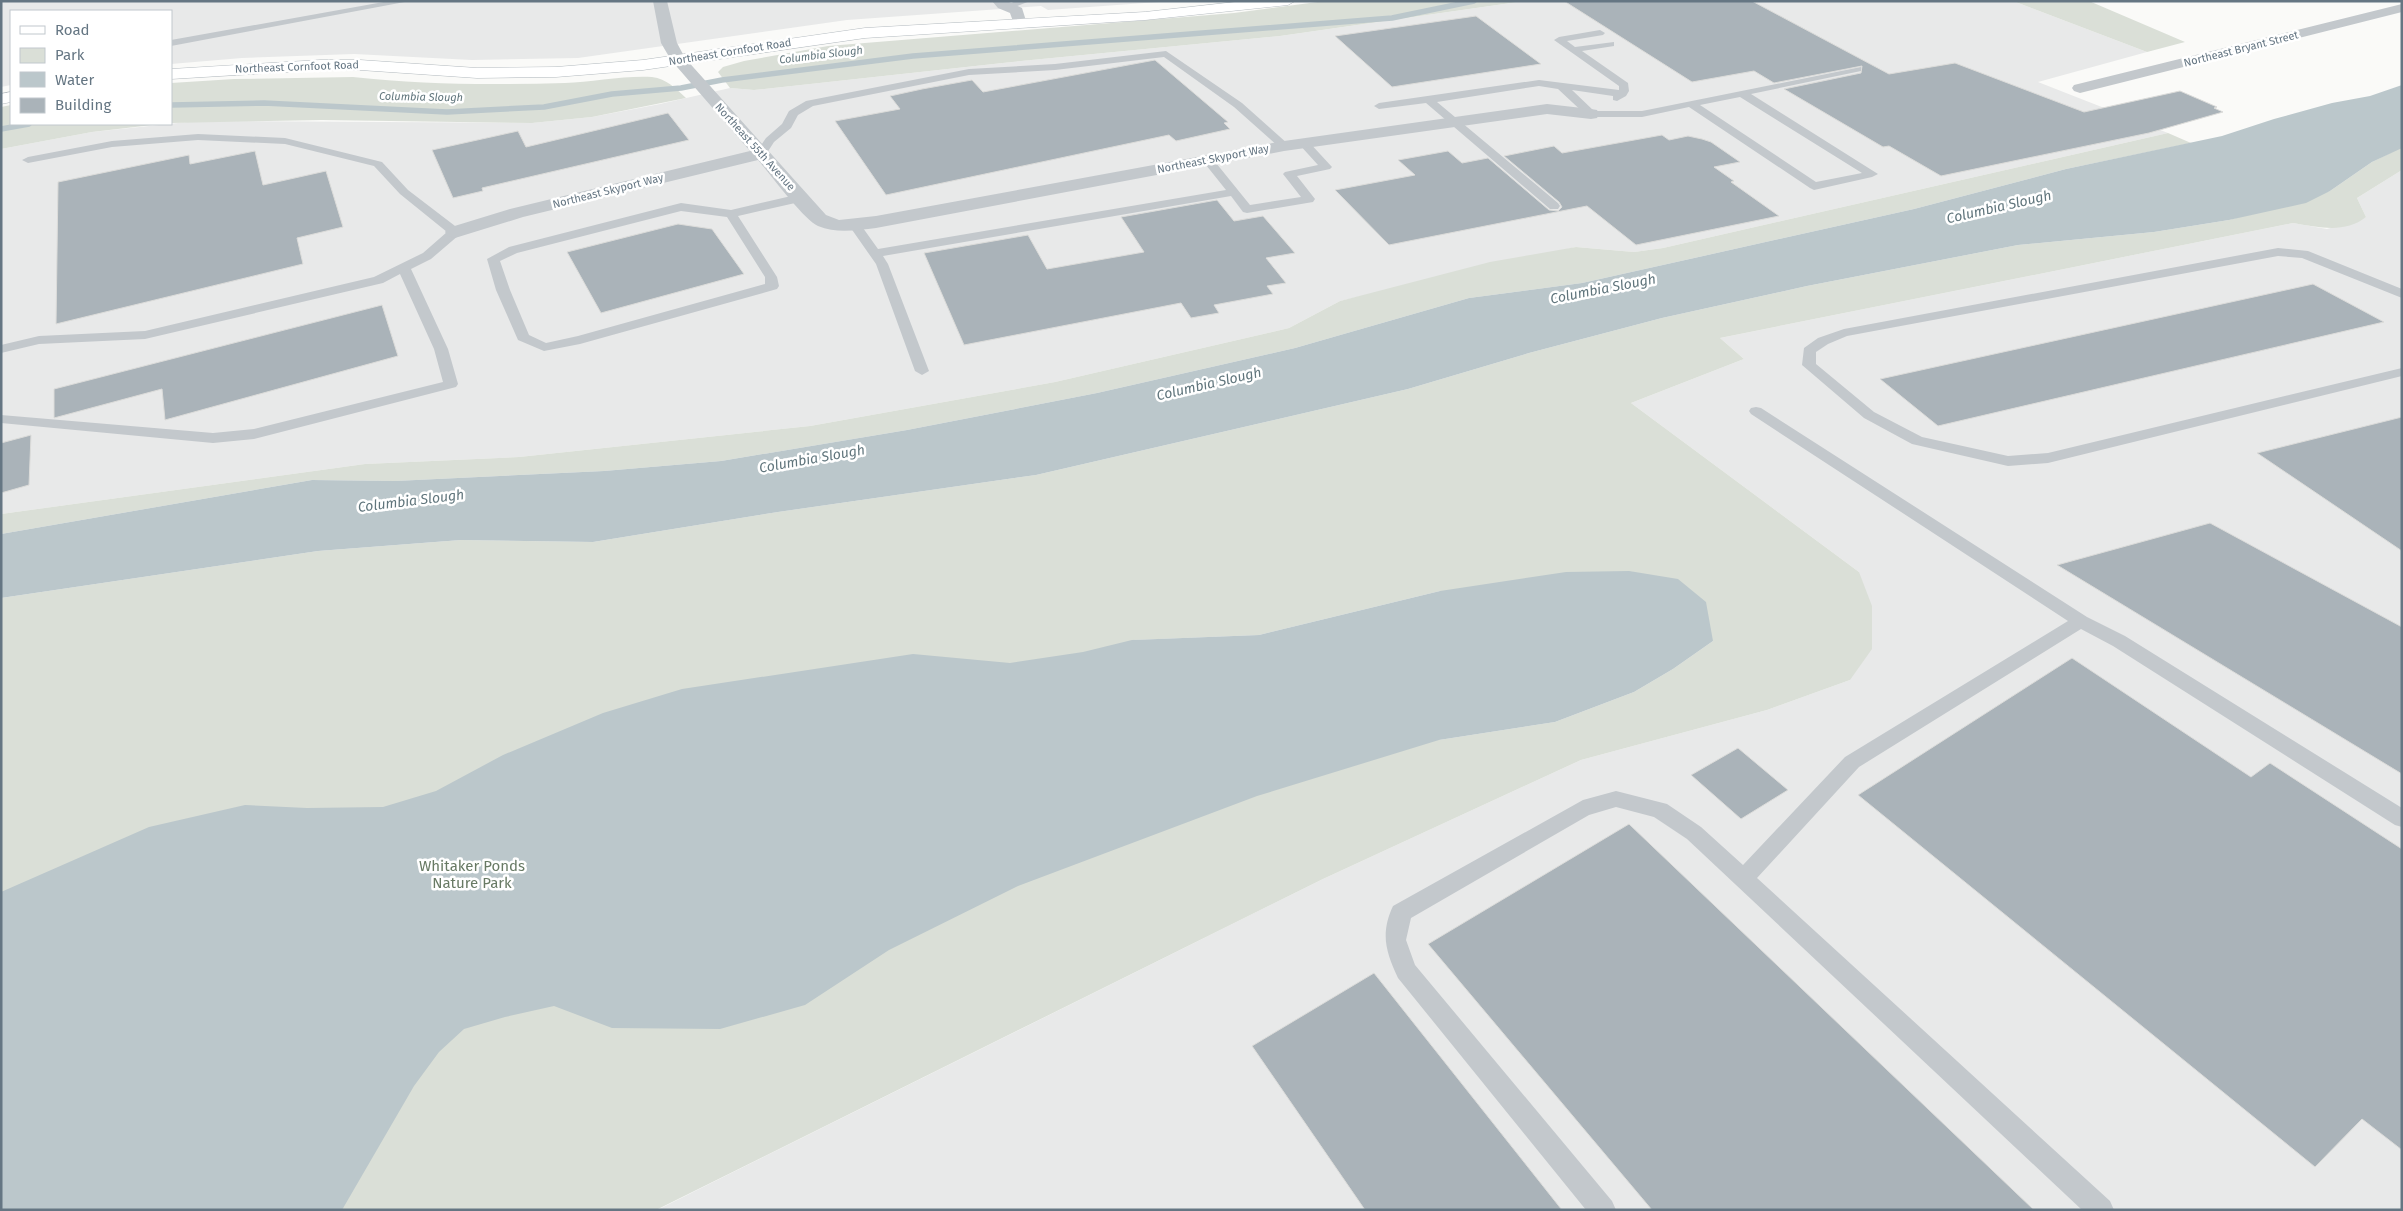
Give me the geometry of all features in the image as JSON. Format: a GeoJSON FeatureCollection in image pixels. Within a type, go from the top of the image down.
{"type":"FeatureCollection","features":[{"type":"Feature","properties":{"kind":"street","name":"Northeast 55th Avenue"},"geometry":{"type":"LineString","coordinates":[[660,1],[669,43],[679,60],[692,76],[819,219],[824,223],[845,225]]}},
{"type":"Feature","properties":{"kind":"street","name":"Northeast Cornfoot Road"},"geometry":{"type":"LineString","coordinates":[[172,74],[320,65],[360,65],[477,73],[527,73],[616,68],[865,33],[1173,14],[1288,1]]}},
{"type":"Feature","properties":{"kind":"street"},"geometry":{"type":"LineString","coordinates":[[1003,4],[1017,11],[1020,24]]}},
{"type":"Feature","properties":{"kind":"street","name":"Northeast Bryant Street"},"geometry":{"type":"LineString","coordinates":[[2080,88],[2402,8]]}},
{"type":"Feature","properties":{"kind":"street","name":"Northeast Skyport Way"},"geometry":{"type":"LineString","coordinates":[[845,225],[876,222],[1304,143],[1547,109],[1591,114]]}},
{"type":"Feature","properties":{"kind":"street","name":"Northeast Skyport Way"},"geometry":{"type":"LineString","coordinates":[[456,232],[517,213],[761,154]]}},
{"type":"Feature","properties":{"kind":"lane"},"geometry":{"type":"LineString","coordinates":[[172,43],[406,1]]}},
{"type":"Feature","properties":{"kind":"lane"},"geometry":{"type":"LineString","coordinates":[[1003,4],[1026,1]]}},
{"type":"Feature","properties":{"kind":"lane"},"geometry":{"type":"LineString","coordinates":[[1591,114],[1622,94],[1624,86],[1559,40],[1600,33]]}},
{"type":"Feature","properties":{"kind":"lane"},"geometry":{"type":"LineString","coordinates":[[1573,50],[1611,44]]}},
{"type":"Feature","properties":{"kind":"lane"},"geometry":{"type":"LineString","coordinates":[[761,154],[770,140],[786,126],[794,113],[810,102],[969,72],[1055,67],[1166,54],[1238,105],[1284,146]]}},
{"type":"Feature","properties":{"kind":"lane"},"geometry":{"type":"LineString","coordinates":[[1559,84],[1591,114],[1642,114],[1857,68]]}},
{"type":"Feature","properties":{"kind":"lane"},"geometry":{"type":"LineString","coordinates":[[1379,106],[1539,83],[1559,84],[1622,94]]}},
{"type":"Feature","properties":{"kind":"lane"},"geometry":{"type":"LineString","coordinates":[[1691,104],[1814,186],[1872,174],[1741,93]]}},
{"type":"Feature","properties":{"kind":"lane"},"geometry":{"type":"LineString","coordinates":[[1428,100],[1554,206]]}},
{"type":"Feature","properties":{"kind":"lane"},"geometry":{"type":"LineString","coordinates":[[1,348],[39,340],[145,335],[378,280],[428,256],[456,232],[404,192],[378,164],[286,141],[198,137],[112,144],[28,160]]}},
{"type":"Feature","properties":{"kind":"lane"},"geometry":{"type":"LineString","coordinates":[[1208,160],[1247,209],[1309,199],[1289,174],[1326,167],[1304,143]]}},
{"type":"Feature","properties":{"kind":"lane"},"geometry":{"type":"LineString","coordinates":[[876,253],[1234,192]]}},
{"type":"Feature","properties":{"kind":"lane"},"geometry":{"type":"LineString","coordinates":[[731,214],[771,277],[772,286],[580,340],[544,347],[523,337],[503,290],[493,259],[513,250],[681,207],[731,214],[800,198]]}},
{"type":"Feature","properties":{"kind":"lane"},"geometry":{"type":"LineString","coordinates":[[845,225],[876,253],[882,264],[922,371]]}},
{"type":"Feature","properties":{"kind":"lane"},"geometry":{"type":"LineString","coordinates":[[2402,294],[2304,254],[2278,252],[1844,333],[1823,341],[1809,351],[1809,365],[1869,415],[1895,431],[1917,441],[2008,461],[2048,458],[2402,372]]}},
{"type":"Feature","properties":{"kind":"lane"},"geometry":{"type":"LineString","coordinates":[[1,419],[213,438],[254,434],[450,384],[441,349],[404,268]]}},
{"type":"Feature","properties":{"kind":"lane"},"geometry":{"type":"LineString","coordinates":[[1756,411],[2082,620],[2119,641],[2402,819]]}},
{"type":"Feature","properties":{"kind":"lane"},"geometry":{"type":"LineString","coordinates":[[1743,879],[1852,762],[2082,620]]}},
{"type":"Feature","properties":{"kind":"lane"},"geometry":{"type":"LineString","coordinates":[[1603,1210],[1406,971],[1395,940],[1401,913],[1583,808],[1616,799],[1660,810],[1694,833],[2101,1210]]}},
{"type":"Feature","properties":{"kind":"shaded area"},"geometry":{"type":"Polygon","coordinates":[[[1,1],[1172,1],[1048,10],[1041,6],[847,20],[578,58],[472,60],[354,54],[242,58],[172,64],[172,10],[10,10],[10,85],[1,87],[1,1]]]}},
{"type":"Feature","properties":{"kind":"shaded area"},"geometry":{"type":"Polygon","coordinates":[[[1525,1],[2013,1],[2147,52],[2038,82],[2168,133],[1663,248],[1634,252],[1576,247],[1340,301],[1289,328],[1055,382],[810,426],[519,457],[365,464],[1,514],[1,149],[92,132],[197,121],[532,123],[592,117],[730,88],[754,90],[1012,62],[1280,36],[1525,1]]]}},
{"type":"Feature","properties":{"kind":"shaded area"},"geometry":{"type":"Polygon","coordinates":[[[2402,170],[2402,1210],[657,1210],[1323,879],[1581,760],[1767,710],[1850,680],[1859,572],[1631,403],[1744,359],[1720,338],[2293,223],[2327,229],[2366,217],[2357,198],[2402,170]]]}},
{"type":"Feature","properties":{"kind":"green space"},"geometry":{"type":"Polygon","coordinates":[[[1325,1],[1525,1],[1280,36],[1012,62],[754,90],[730,88],[718,72],[723,67],[744,61],[828,46],[1234,13],[1325,1]]]}},
{"type":"Feature","properties":{"kind":"green space"},"geometry":{"type":"Polygon","coordinates":[[[2013,1],[2089,1],[2185,42],[2147,52],[2013,1]]]}},
{"type":"Feature","properties":{"kind":"green space"},"geometry":{"type":"Polygon","coordinates":[[[353,77],[406,82],[485,84],[565,83],[652,77],[666,82],[686,98],[592,117],[532,123],[322,120],[172,123],[172,83],[234,79],[353,77]]]}},
{"type":"Feature","properties":{"kind":"green space"},"geometry":{"type":"Polygon","coordinates":[[[10,105],[10,125],[152,125],[92,132],[1,149],[1,107],[10,105]]]}},
{"type":"Feature","properties":{"kind":"green space"},"geometry":{"type":"Polygon","coordinates":[[[2168,133],[2191,143],[2066,169],[1914,209],[1582,283],[1469,298],[1295,348],[1097,393],[907,430],[721,461],[604,471],[395,481],[312,480],[1,534],[1,514],[365,464],[519,457],[810,426],[1055,382],[1289,328],[1340,301],[1490,262],[1576,247],[1634,252],[1663,248],[2168,133]]]}},
{"type":"Feature","properties":{"kind":"green space","name":"Whitaker Ponds Nature Park"},"geometry":{"type":"Polygon","coordinates":[[[2402,148],[2402,170],[2357,198],[2366,217],[2349,226],[2331,228],[2293,223],[1720,338],[1744,359],[1631,403],[1859,572],[1872,606],[1872,649],[1850,680],[1767,710],[1581,760],[1323,879],[656,1210],[1,1210],[1,598],[318,551],[461,540],[593,542],[778,512],[1036,475],[1408,389],[1529,353],[1662,318],[1807,286],[2018,245],[2154,232],[2229,220],[2330,191],[2372,162],[2402,148]],[[1440,591],[1259,635],[1133,640],[1439,740],[1555,722],[1634,692],[1673,669],[1713,641],[1440,591]]]}},
{"type":"Feature","properties":{"kind":"water"},"geometry":{"type":"Polygon","coordinates":[[[2402,85],[2402,148],[2372,162],[2330,191],[2306,203],[2229,220],[2154,232],[2018,245],[1807,286],[1662,318],[1529,353],[1408,389],[1036,475],[778,512],[593,542],[461,540],[318,551],[1,598],[1,534],[312,480],[395,481],[604,471],[721,461],[907,430],[1097,393],[1295,348],[1469,298],[1582,283],[1914,209],[2066,169],[2222,136],[2274,119],[2332,103],[2370,96],[2402,85]]]}},
{"type":"Feature","properties":{"kind":"water"},"geometry":{"type":"Polygon","coordinates":[[[1629,571],[1678,579],[1706,602],[1713,641],[1673,669],[1634,692],[1555,722],[1439,740],[1257,796],[1018,886],[889,950],[805,1005],[720,1029],[612,1028],[554,1006],[464,1029],[439,1052],[414,1086],[342,1210],[1,1210],[1,892],[149,827],[245,805],[307,808],[383,807],[436,791],[503,755],[603,713],[682,689],[913,654],[1010,663],[1083,652],[1132,640],[1259,635],[1440,591],[1566,572],[1629,571]]]}},
{"type":"Feature","properties":{"kind":"building"},"geometry":{"type":"Polygon","coordinates":[[[1564,1],[1752,1],[1889,74],[1955,63],[2084,112],[2180,91],[2217,107],[2214,108],[2223,112],[2149,133],[1941,176],[1889,146],[1883,147],[1784,89],[1861,73],[1862,66],[1774,83],[1754,71],[1692,82],[1564,1]]]}},
{"type":"Feature","properties":{"kind":"building"},"geometry":{"type":"Polygon","coordinates":[[[1476,16],[1541,64],[1392,87],[1335,36],[1476,16]]]}},
{"type":"Feature","properties":{"kind":"building"},"geometry":{"type":"Polygon","coordinates":[[[1155,60],[1228,122],[1224,123],[1230,129],[1176,141],[1169,135],[886,195],[835,121],[900,109],[890,96],[922,89],[972,80],[983,92],[1155,60]]]}},
{"type":"Feature","properties":{"kind":"building"},"geometry":{"type":"Polygon","coordinates":[[[668,113],[689,140],[482,188],[483,191],[453,198],[432,150],[518,131],[526,147],[668,113]]]}},
{"type":"Feature","properties":{"kind":"building"},"geometry":{"type":"Polygon","coordinates":[[[1662,135],[1669,140],[1688,136],[1711,142],[1740,162],[1714,167],[1734,181],[1731,182],[1779,216],[1636,245],[1587,206],[1389,245],[1335,190],[1415,175],[1398,160],[1448,151],[1462,163],[1488,158],[1549,210],[1558,211],[1562,207],[1559,202],[1504,156],[1554,146],[1562,153],[1662,135]]]}},
{"type":"Feature","properties":{"kind":"building"},"geometry":{"type":"Polygon","coordinates":[[[255,151],[263,185],[326,171],[343,227],[297,238],[303,264],[56,324],[58,182],[189,155],[190,164],[255,151]]]}},
{"type":"Feature","properties":{"kind":"building"},"geometry":{"type":"Polygon","coordinates":[[[1217,200],[1234,221],[1263,216],[1295,253],[1266,258],[1286,283],[1267,286],[1273,294],[1214,305],[1219,313],[1191,318],[1181,303],[964,345],[924,253],[1028,235],[1047,269],[1144,252],[1121,217],[1217,200]]]}},
{"type":"Feature","properties":{"kind":"building"},"geometry":{"type":"Polygon","coordinates":[[[678,224],[712,229],[744,274],[601,313],[567,252],[678,224]]]}},
{"type":"Feature","properties":{"kind":"building"},"geometry":{"type":"Polygon","coordinates":[[[2313,284],[2384,322],[1938,426],[1880,379],[2313,284]]]}},
{"type":"Feature","properties":{"kind":"building"},"geometry":{"type":"Polygon","coordinates":[[[382,305],[398,356],[165,420],[162,389],[54,418],[54,389],[382,305]]]}},
{"type":"Feature","properties":{"kind":"building"},"geometry":{"type":"Polygon","coordinates":[[[2402,417],[2402,551],[2257,453],[2402,417]]]}},
{"type":"Feature","properties":{"kind":"building"},"geometry":{"type":"Polygon","coordinates":[[[31,435],[29,485],[1,493],[1,443],[31,435]]]}},
{"type":"Feature","properties":{"kind":"building"},"geometry":{"type":"Polygon","coordinates":[[[2210,523],[2402,627],[2402,774],[2057,565],[2210,523]]]}},
{"type":"Feature","properties":{"kind":"building"},"geometry":{"type":"Polygon","coordinates":[[[2072,658],[2251,777],[2270,763],[2402,849],[2402,1150],[2362,1119],[2315,1167],[1858,795],[2072,658]]]}},
{"type":"Feature","properties":{"kind":"building"},"geometry":{"type":"Polygon","coordinates":[[[1738,748],[1788,790],[1741,819],[1691,775],[1738,748]]]}},
{"type":"Feature","properties":{"kind":"building"},"geometry":{"type":"Polygon","coordinates":[[[1629,824],[2034,1210],[1652,1210],[1428,944],[1629,824]]]}},
{"type":"Feature","properties":{"kind":"building"},"geometry":{"type":"Polygon","coordinates":[[[1374,973],[1562,1210],[1365,1210],[1252,1046],[1374,973]]]}},
{"type":"Feature","properties":{"kind":"waterway","name":"Columbia Slough"},"geometry":{"type":"LineString","coordinates":[[172,105],[264,103],[447,112],[544,107],[612,94],[681,88],[722,80],[913,56],[1392,18],[1474,1]]}},
{"type":"Feature","properties":{"kind":"waterway","name":"Columbia Slough"},"geometry":{"type":"LineString","coordinates":[[1,129],[23,125]]}}]}
